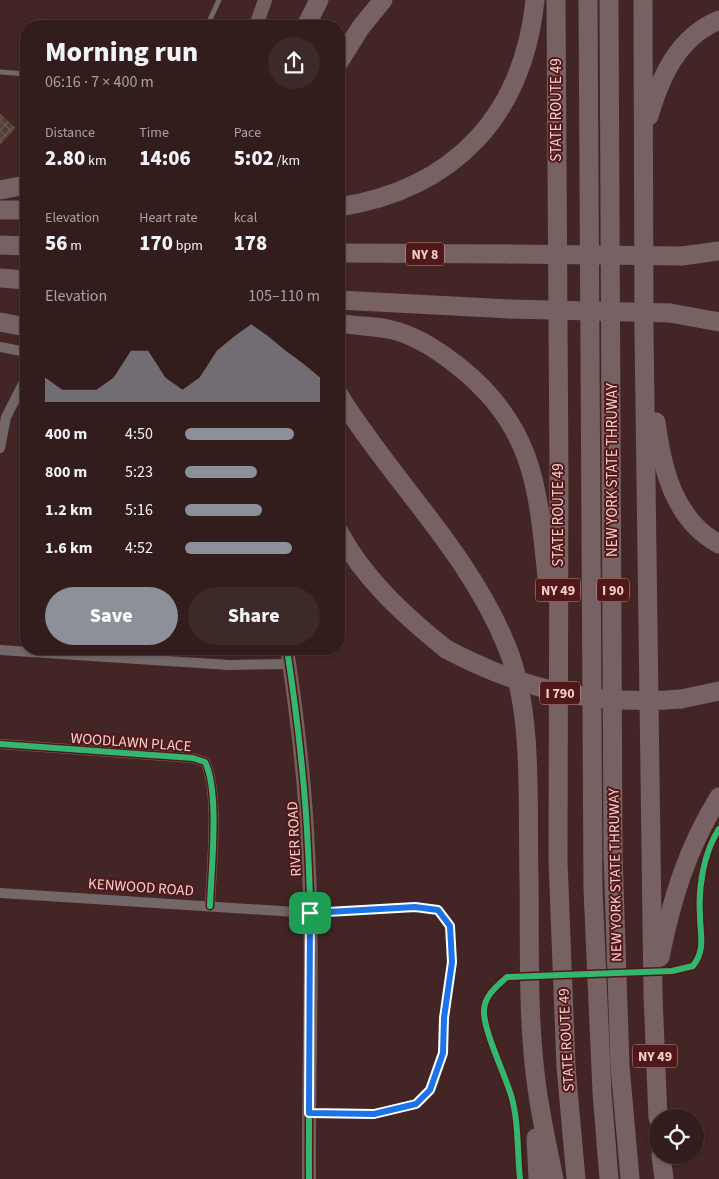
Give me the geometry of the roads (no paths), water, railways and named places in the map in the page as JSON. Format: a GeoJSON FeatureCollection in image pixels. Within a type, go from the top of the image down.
{"type":"FeatureCollection","features":[{"type":"Feature","properties":{"kind":"highway"},"geometry":{"type":"LineString","coordinates":[[309,20],[319,0]]}},
{"type":"Feature","properties":{"kind":"highway"},"geometry":{"type":"LineString","coordinates":[[322,20],[332,0]]}},
{"type":"Feature","properties":{"kind":"highway"},"geometry":{"type":"LineString","coordinates":[[345,52],[361,27],[383,0]]}},
{"type":"Feature","properties":{"kind":"highway"},"geometry":{"type":"LineString","coordinates":[[345,206],[382,198],[415,186],[450,164],[472,144],[507,98],[520,69],[526,51],[535,0]]}},
{"type":"Feature","properties":{"kind":"highway","name":"STATE ROUTE 49"},"geometry":{"type":"LineString","coordinates":[[556,0],[558,861],[566,1067],[576,1179]]}},
{"type":"Feature","properties":{"kind":"highway","name":"NEW YORK STATE THRUWAY"},"geometry":{"type":"LineString","coordinates":[[588,0],[592,889],[602,1092],[610,1179]]}},
{"type":"Feature","properties":{"kind":"highway","name":"NEW YORK STATE THRUWAY"},"geometry":{"type":"LineString","coordinates":[[609,0],[613,855],[620,1066],[630,1179]]}},
{"type":"Feature","properties":{"kind":"highway","name":"NY 49"},"geometry":{"type":"LineString","coordinates":[[643,0],[644,332],[652,995],[658,1109]]}},
{"type":"Feature","properties":{"kind":"highway"},"geometry":{"type":"LineString","coordinates":[[643,134],[660,82],[675,55],[695,34],[719,20]]}},
{"type":"Feature","properties":{"kind":"highway"},"geometry":{"type":"LineString","coordinates":[[0,190],[20,186]]}},
{"type":"Feature","properties":{"kind":"highway"},"geometry":{"type":"LineString","coordinates":[[0,210],[20,210]]}},
{"type":"Feature","properties":{"kind":"highway"},"geometry":{"type":"LineString","coordinates":[[0,245],[20,246]]}},
{"type":"Feature","properties":{"kind":"highway"},"geometry":{"type":"LineString","coordinates":[[682,256],[719,251]]}},
{"type":"Feature","properties":{"kind":"highway","name":"NY 8"},"geometry":{"type":"LineString","coordinates":[[345,253],[719,257]]}},
{"type":"Feature","properties":{"kind":"highway"},"geometry":{"type":"LineString","coordinates":[[0,278],[20,280]]}},
{"type":"Feature","properties":{"kind":"highway"},"geometry":{"type":"LineString","coordinates":[[345,300],[510,309],[670,313],[719,310]]}},
{"type":"Feature","properties":{"kind":"highway"},"geometry":{"type":"LineString","coordinates":[[670,313],[719,322]]}},
{"type":"Feature","properties":{"kind":"highway"},"geometry":{"type":"LineString","coordinates":[[0,322],[20,326]]}},
{"type":"Feature","properties":{"kind":"highway"},"geometry":{"type":"LineString","coordinates":[[345,324],[388,329],[416,339],[443,354],[479,382],[500,408],[521,442],[535,479],[558,667]]}},
{"type":"Feature","properties":{"kind":"highway"},"geometry":{"type":"LineString","coordinates":[[644,332],[660,455],[669,485],[682,510],[697,528],[719,544]]}},
{"type":"Feature","properties":{"kind":"highway"},"geometry":{"type":"LineString","coordinates":[[345,405],[357,424],[457,555],[488,603],[508,648],[520,686],[526,739],[532,1031],[537,1086],[538,1179]]}},
{"type":"Feature","properties":{"kind":"highway","name":"I 790"},"geometry":{"type":"LineString","coordinates":[[345,541],[375,584],[423,630],[446,649],[484,669],[557,693],[600,700],[642,702],[681,699],[719,690]]}},
{"type":"Feature","properties":{"kind":"highway"},"geometry":{"type":"LineString","coordinates":[[652,995],[676,887],[686,858],[719,797]]}},
{"type":"Feature","properties":{"kind":"highway"},"geometry":{"type":"LineString","coordinates":[[537,1086],[554,1179]]}},
{"type":"Feature","properties":{"kind":"highway"},"geometry":{"type":"LineString","coordinates":[[663,1164],[664,1179]]}},
{"type":"Feature","properties":{"kind":"main road"},"geometry":{"type":"LineString","coordinates":[[258,20],[265,0]]}},
{"type":"Feature","properties":{"kind":"main road","name":"RIVER ROAD"},"geometry":{"type":"LineString","coordinates":[[288,655],[301,746],[308,848],[310,913],[309,1179]]}},
{"type":"Feature","properties":{"kind":"street"},"geometry":{"type":"LineString","coordinates":[[0,347],[20,351]]}},
{"type":"Feature","properties":{"kind":"street"},"geometry":{"type":"LineString","coordinates":[[0,448],[6,417],[20,390]]}},
{"type":"Feature","properties":{"kind":"street"},"geometry":{"type":"LineString","coordinates":[[0,650],[20,651]]}},
{"type":"Feature","properties":{"kind":"street"},"geometry":{"type":"LineString","coordinates":[[141,655],[229,665],[289,664]]}},
{"type":"Feature","properties":{"kind":"street","name":"WOODLAWN PLACE"},"geometry":{"type":"LineString","coordinates":[[0,744],[193,758],[205,762],[211,774],[213,801],[210,906]]}},
{"type":"Feature","properties":{"kind":"street","name":"KENWOOD ROAD"},"geometry":{"type":"LineString","coordinates":[[0,893],[310,913]]}},
{"type":"Feature","properties":{"kind":"lane"},"geometry":{"type":"LineString","coordinates":[[210,20],[219,0]]}},
{"type":"Feature","properties":{"kind":"lane"},"geometry":{"type":"LineString","coordinates":[[0,72],[20,74]]}},
{"type":"Feature","properties":{"kind":"lane"},"geometry":{"type":"LineString","coordinates":[[309,1113],[374,1114],[416,1104],[430,1090],[443,1053],[444,1018],[452,962],[450,926],[438,910],[415,907],[310,913]]}}]}
